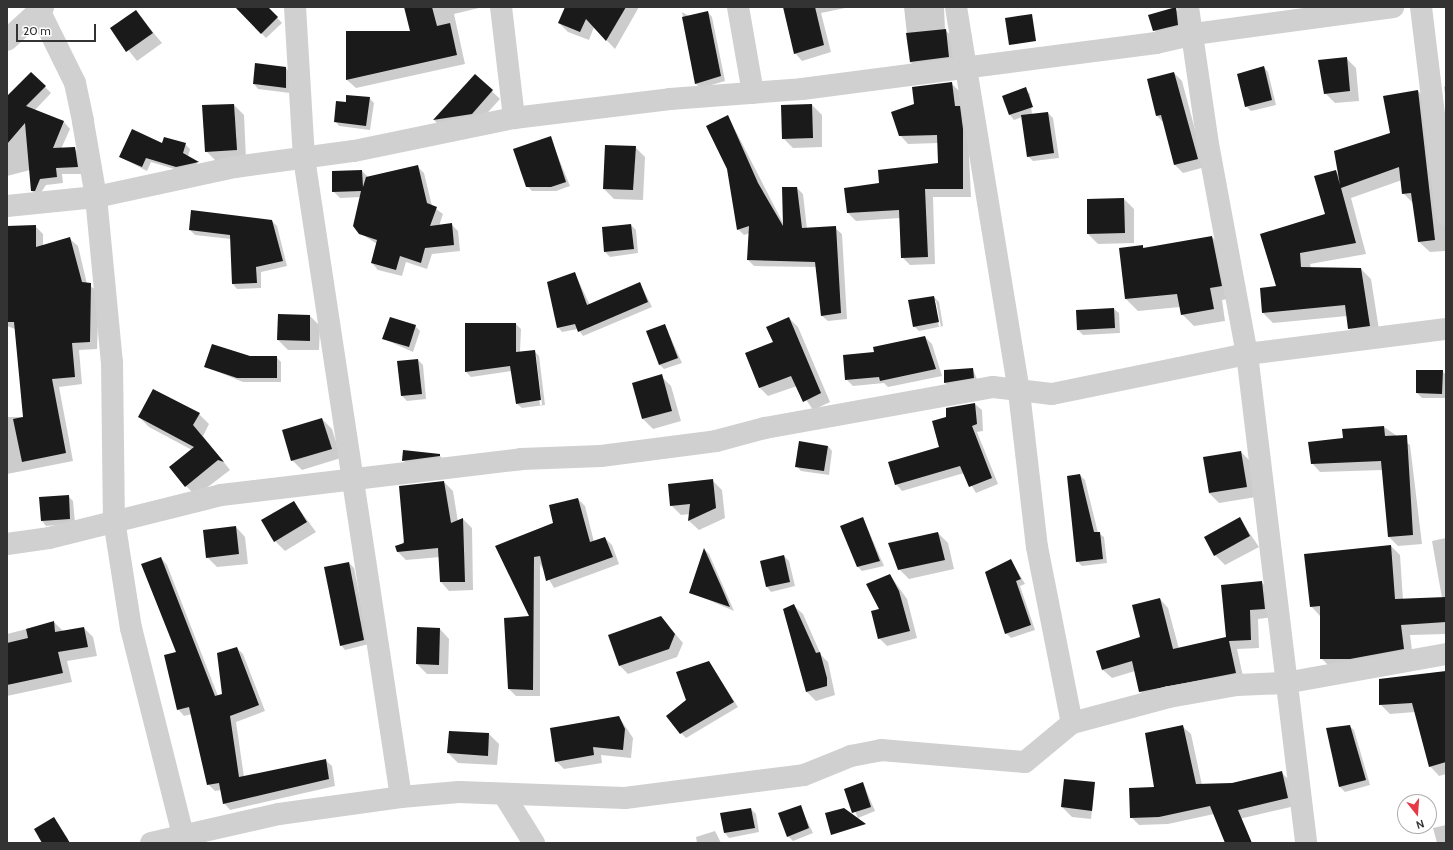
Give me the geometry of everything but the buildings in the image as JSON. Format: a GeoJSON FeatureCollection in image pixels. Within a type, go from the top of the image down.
{"type":"FeatureCollection","features":[{"type":"Feature","properties":{"kind":"street"},"geometry":{"type":"LineString","coordinates":[[295,7],[304,158],[401,797]]}},
{"type":"Feature","properties":{"kind":"street"},"geometry":{"type":"LineString","coordinates":[[501,7],[514,118]]}},
{"type":"Feature","properties":{"kind":"street"},"geometry":{"type":"LineString","coordinates":[[738,7],[753,93]]}},
{"type":"Feature","properties":{"kind":"street"},"geometry":{"type":"LineString","coordinates":[[956,7],[964,68],[1019,392],[1037,547],[1072,723]]}},
{"type":"Feature","properties":{"kind":"street"},"geometry":{"type":"LineString","coordinates":[[1188,7],[1194,34],[1208,144],[1247,354],[1285,683],[1306,843]]}},
{"type":"Feature","properties":{"kind":"street"},"geometry":{"type":"LineString","coordinates":[[7,206],[96,197],[235,167],[304,158],[514,118],[753,93],[964,68],[1156,43],[1194,34],[1393,7]]}},
{"type":"Feature","properties":{"kind":"street"},"geometry":{"type":"LineString","coordinates":[[1420,7],[1446,214]]}},
{"type":"Feature","properties":{"kind":"street"},"geometry":{"type":"LineString","coordinates":[[7,40],[41,8],[75,84],[96,197],[112,362],[114,520],[131,628],[184,839]]}},
{"type":"Feature","properties":{"kind":"street"},"geometry":{"type":"LineString","coordinates":[[7,544],[49,538],[114,520],[221,495],[521,458],[601,456],[716,441],[765,428],[993,387],[1019,392],[1052,394],[1247,354],[1446,329]]}},
{"type":"Feature","properties":{"kind":"street"},"geometry":{"type":"LineString","coordinates":[[151,843],[184,839],[279,814],[401,797],[459,792],[625,798],[804,775],[851,756],[881,750],[1025,762],[1072,723],[1169,697],[1237,685],[1285,683],[1446,654]]}},
{"type":"Feature","properties":{"kind":"street"},"geometry":{"type":"LineString","coordinates":[[504,794],[534,843]]}}]}
